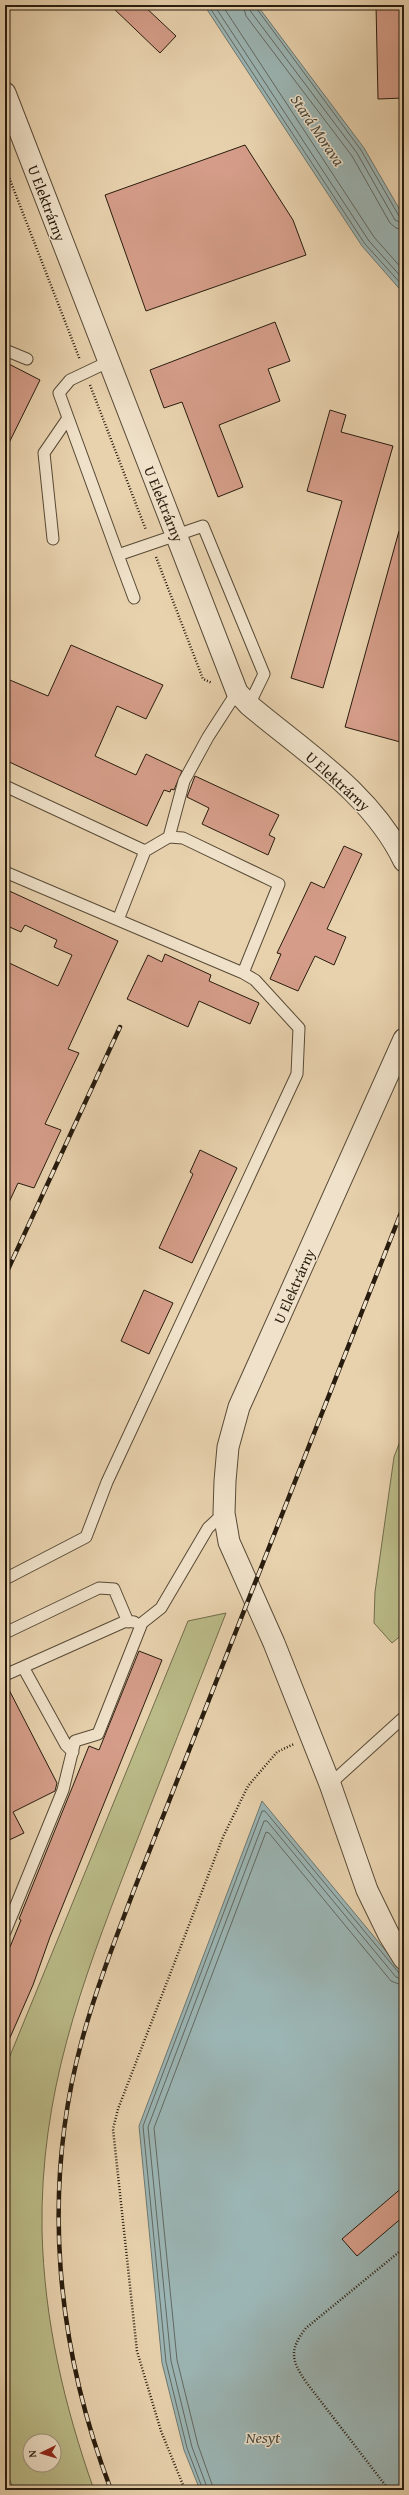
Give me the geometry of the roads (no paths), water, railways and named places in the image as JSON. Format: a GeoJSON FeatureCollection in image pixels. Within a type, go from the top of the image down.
{"type":"FeatureCollection","features":[{"type":"Feature","properties":{"kind":"street","name":"U Elektrárny"},"geometry":{"type":"LineString","coordinates":[[5,95],[108,362],[243,699],[357,795],[379,819],[401,851]]}},
{"type":"Feature","properties":{"kind":"street","name":"U Elektrárny"},"geometry":{"type":"LineString","coordinates":[[404,1039],[239,1407],[228,1447],[224,1513],[229,1542],[274,1643],[330,1784],[367,1890],[389,1935],[404,1959]]}},
{"type":"Feature","properties":{"kind":"lane"},"geometry":{"type":"LineString","coordinates":[[5,350],[28,359]]}},
{"type":"Feature","properties":{"kind":"lane"},"geometry":{"type":"LineString","coordinates":[[108,362],[70,380],[59,394],[134,598]]}},
{"type":"Feature","properties":{"kind":"lane"},"geometry":{"type":"LineString","coordinates":[[52,538],[44,454],[68,418]]}},
{"type":"Feature","properties":{"kind":"lane"},"geometry":{"type":"LineString","coordinates":[[118,555],[203,526],[264,674],[208,737],[184,781],[169,837]]}},
{"type":"Feature","properties":{"kind":"lane"},"geometry":{"type":"LineString","coordinates":[[5,786],[145,851]]}},
{"type":"Feature","properties":{"kind":"lane"},"geometry":{"type":"LineString","coordinates":[[118,920],[145,851],[169,837],[183,838],[279,884],[243,973]]}},
{"type":"Feature","properties":{"kind":"lane"},"geometry":{"type":"LineString","coordinates":[[5,872],[243,973],[255,980],[299,1028],[297,1074],[107,1482],[86,1537],[5,1579]]}},
{"type":"Feature","properties":{"kind":"lane"},"geometry":{"type":"LineString","coordinates":[[5,1932],[63,1790],[75,1741],[98,1734],[142,1623],[161,1608],[208,1528],[224,1513]]}},
{"type":"Feature","properties":{"kind":"lane"},"geometry":{"type":"LineString","coordinates":[[5,1633],[99,1588],[114,1589],[128,1622]]}},
{"type":"Feature","properties":{"kind":"lane"},"geometry":{"type":"LineString","coordinates":[[5,1675],[128,1622],[142,1623]]}},
{"type":"Feature","properties":{"kind":"lane"},"geometry":{"type":"LineString","coordinates":[[23,1666],[66,1745],[72,1752]]}},
{"type":"Feature","properties":{"kind":"lane"},"geometry":{"type":"LineString","coordinates":[[330,1784],[404,1717]]}},
{"type":"Feature","properties":{"kind":"water","name":"Stará Morava"},"geometry":{"type":"Polygon","coordinates":[[[204,5],[257,5],[364,148],[404,217],[404,294],[362,246],[204,5]]]}},
{"type":"Feature","properties":{"kind":"water","name":"Nesyt"},"geometry":{"type":"Polygon","coordinates":[[[262,1801],[404,1973],[404,2490],[200,2490],[184,2450],[162,2363],[139,2126],[262,1801]]]}},
{"type":"Feature","properties":{"kind":"railway"},"geometry":{"type":"LineString","coordinates":[[5,1276],[120,1027]]}},
{"type":"Feature","properties":{"kind":"railway"},"geometry":{"type":"LineString","coordinates":[[111,2490],[92,2435],[78,2380],[67,2324],[60,2267],[59,2210],[62,2153],[69,2096],[87,2021],[134,1890],[404,1205]]}}]}
